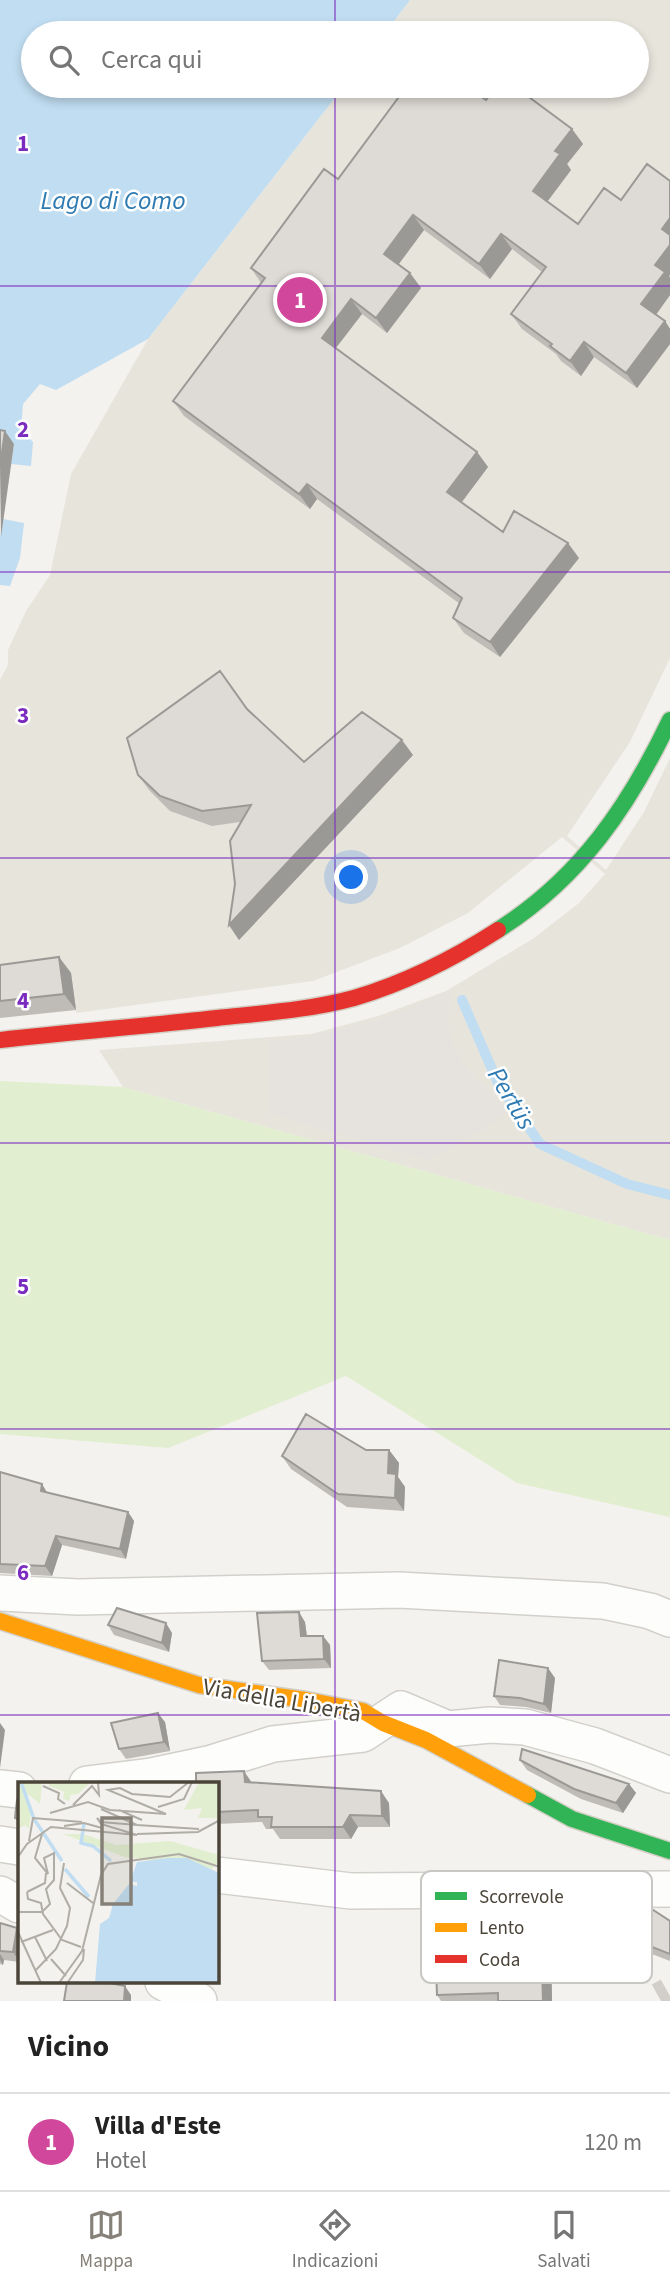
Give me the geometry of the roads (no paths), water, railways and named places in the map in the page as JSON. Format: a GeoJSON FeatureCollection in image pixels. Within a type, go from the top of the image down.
{"type":"FeatureCollection","features":[{"type":"Feature","properties":{"kind":"street"},"geometry":{"type":"LineString","coordinates":[[0,1040],[317,1006],[371,993],[429,969],[475,946],[520,917],[561,883],[595,846],[631,798],[658,749],[670,720]]}},
{"type":"Feature","properties":{"kind":"street"},"geometry":{"type":"LineString","coordinates":[[0,1593],[78,1597],[399,1590],[603,1601],[650,1611],[670,1619]]}},
{"type":"Feature","properties":{"kind":"street","name":"Via della Libertà"},"geometry":{"type":"LineString","coordinates":[[0,1621],[199,1685],[363,1711],[383,1723],[426,1740],[572,1819],[670,1851]]}},
{"type":"Feature","properties":{"kind":"street"},"geometry":{"type":"LineString","coordinates":[[103,1782],[151,1776],[212,1763],[273,1744],[363,1734],[401,1709],[448,1729],[490,1725],[526,1727],[595,1746],[670,1775]]}},
{"type":"Feature","properties":{"kind":"street"},"geometry":{"type":"LineString","coordinates":[[0,1788],[18,1790]]}},
{"type":"Feature","properties":{"kind":"street"},"geometry":{"type":"LineString","coordinates":[[0,1844],[18,1847]]}},
{"type":"Feature","properties":{"kind":"street"},"geometry":{"type":"LineString","coordinates":[[219,1875],[351,1891],[421,1890]]}},
{"type":"Feature","properties":{"kind":"street"},"geometry":{"type":"LineString","coordinates":[[652,1887],[670,1889]]}},
{"type":"Feature","properties":{"kind":"street"},"geometry":{"type":"LineString","coordinates":[[0,1894],[18,1904]]}},
{"type":"Feature","properties":{"kind":"street"},"geometry":{"type":"LineString","coordinates":[[165,1983],[199,2001]]}},
{"type":"Feature","properties":{"kind":"water","name":"Lago di Como"},"geometry":{"type":"Polygon","coordinates":[[[0,0],[410,0],[394,21],[21,21],[21,98],[335,98],[148,339],[56,390],[40,384],[23,404],[21,430],[33,442],[31,466],[11,464],[14,444],[0,442],[0,0]]]}},
{"type":"Feature","properties":{"kind":"water"},"geometry":{"type":"Polygon","coordinates":[[[3,519],[24,523],[20,558],[10,586],[0,585],[0,537],[3,519]]]}},
{"type":"Feature","properties":{"kind":"waterway","name":"Pertüs"},"geometry":{"type":"LineString","coordinates":[[462,1000],[498,1083],[540,1144],[627,1184],[670,1195]]}},
{"type":"Feature","properties":{"kind":"tunnel"},"geometry":{"type":"LineString","coordinates":[[661,2001],[670,1996]]}},
{"type":"Feature","properties":{"kind":"place","name":"Villa d'Este"},"geometry":{"type":"Point","coordinates":[300,300]}}]}
